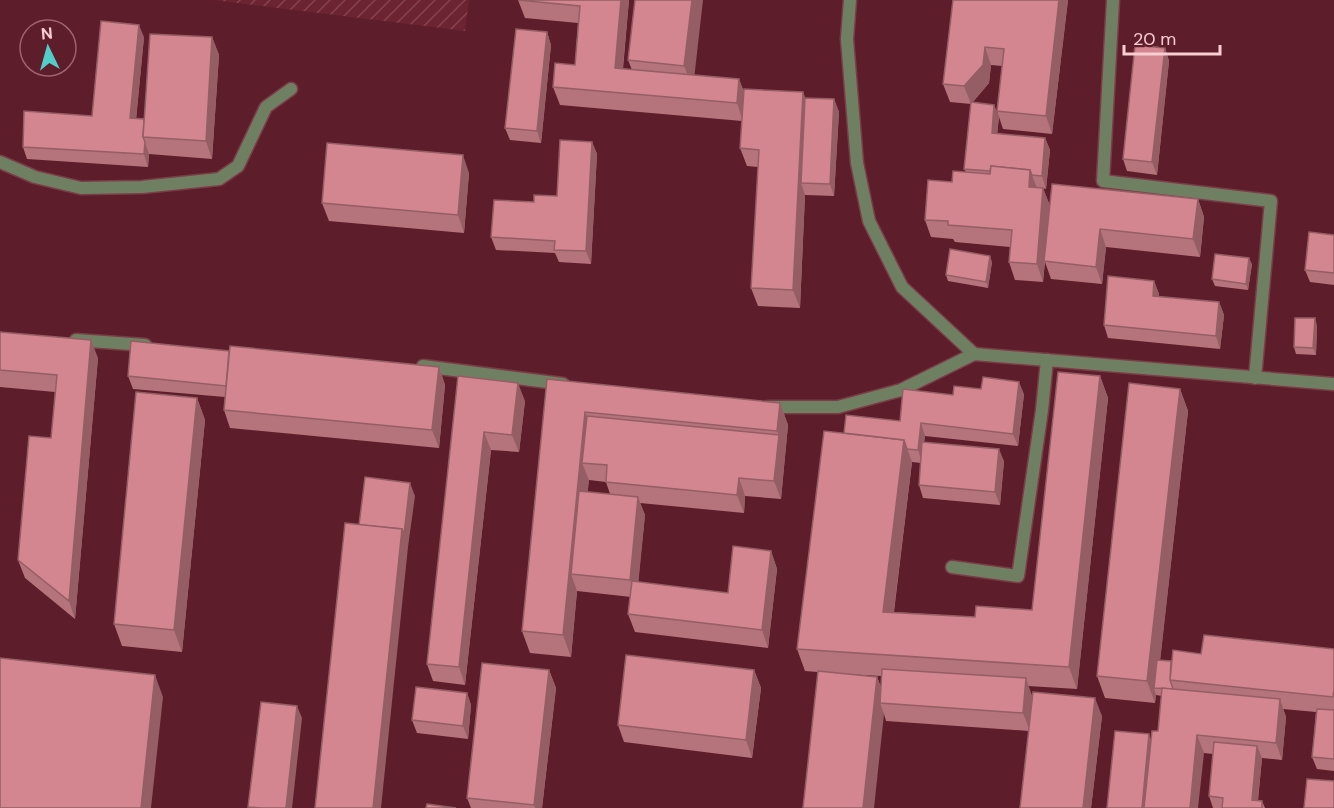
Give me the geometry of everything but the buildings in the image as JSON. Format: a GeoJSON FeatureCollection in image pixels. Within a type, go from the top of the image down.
{"type":"FeatureCollection","features":[{"type":"Feature","properties":{"kind":"street"},"geometry":{"type":"LineString","coordinates":[[850,0],[847,39],[857,163],[869,221],[902,287],[974,354]]}},
{"type":"Feature","properties":{"kind":"street"},"geometry":{"type":"LineString","coordinates":[[1113,0],[1103,181],[1271,201],[1255,378]]}},
{"type":"Feature","properties":{"kind":"street"},"geometry":{"type":"LineString","coordinates":[[0,162],[35,177],[81,188],[142,187],[219,179],[238,166],[267,107],[291,89]]}},
{"type":"Feature","properties":{"kind":"street"},"geometry":{"type":"LineString","coordinates":[[59,339],[154,346]]}},
{"type":"Feature","properties":{"kind":"street"},"geometry":{"type":"LineString","coordinates":[[752,407],[838,407],[902,390],[974,354],[1334,384]]}},
{"type":"Feature","properties":{"kind":"street"},"geometry":{"type":"LineString","coordinates":[[952,567],[1018,576],[1047,360]]}},
{"type":"Feature","properties":{"kind":"street"},"geometry":{"type":"LineString","coordinates":[[416,365],[579,386]]}},
{"type":"Feature","properties":{"kind":"shaded area"},"geometry":{"type":"Polygon","coordinates":[[[213,0],[469,0],[465,31],[213,0]]]}}]}
